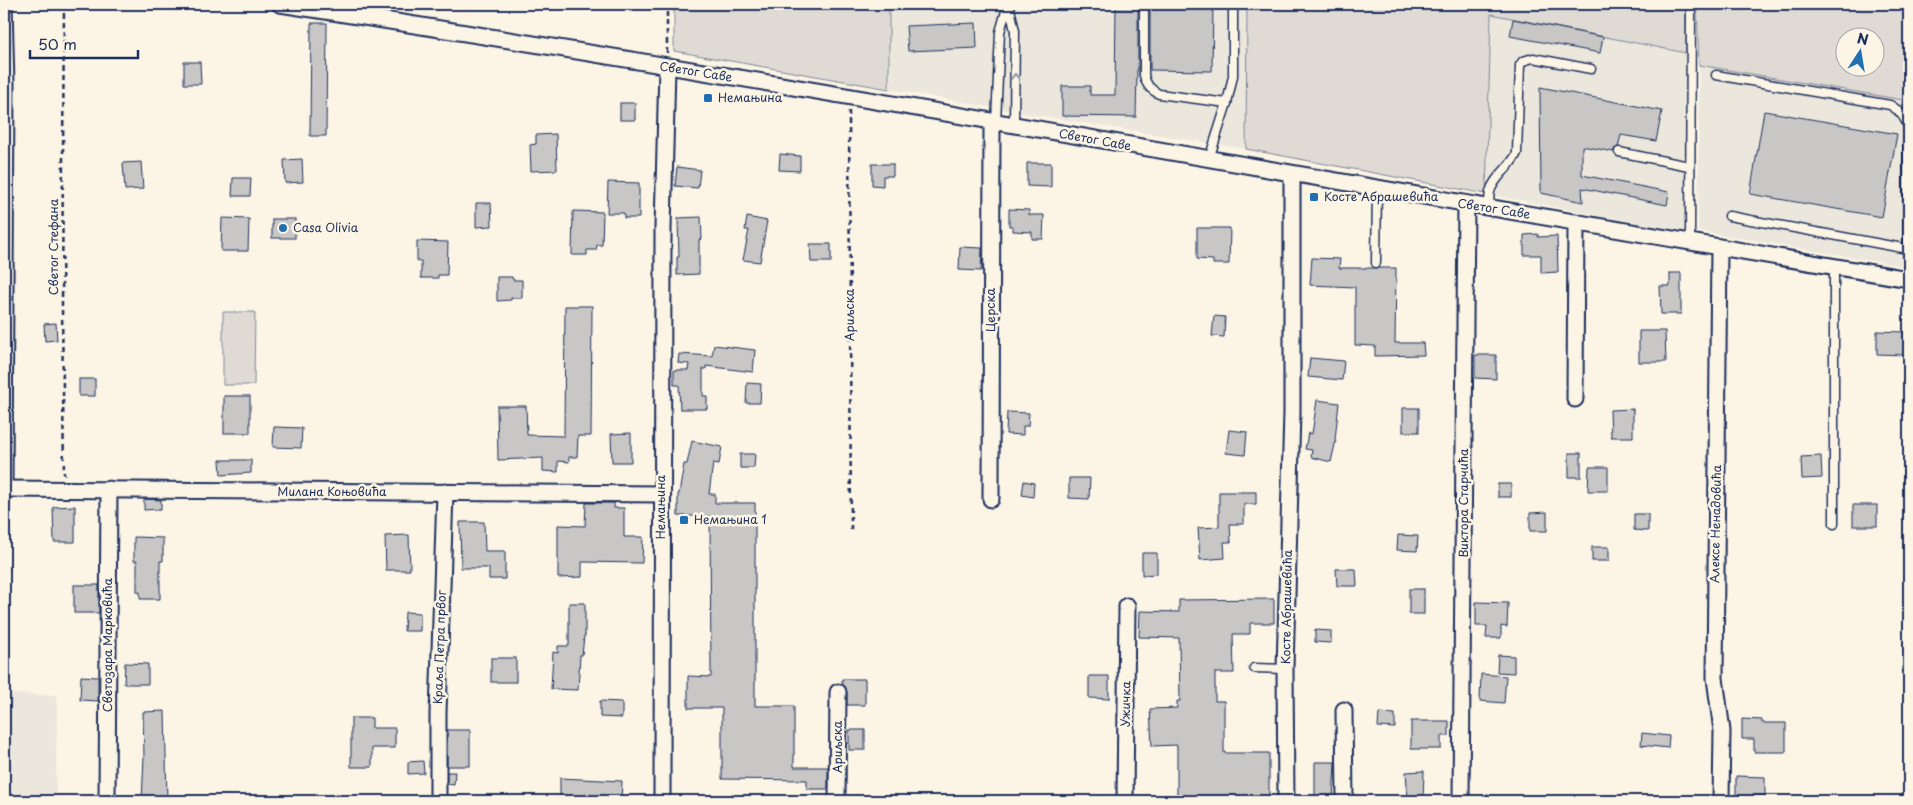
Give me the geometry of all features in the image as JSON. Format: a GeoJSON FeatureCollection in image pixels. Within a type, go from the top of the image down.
{"type":"FeatureCollection","features":[{"type":"Feature","properties":{"kind":"street"},"geometry":{"type":"LineString","coordinates":[[4,4],[6,104],[4,489]]}},
{"type":"Feature","properties":{"kind":"street","name":"Светог Саве"},"geometry":{"type":"LineString","coordinates":[[280,4],[457,31],[1909,278]]}},
{"type":"Feature","properties":{"kind":"street","name":"Немањина"},"geometry":{"type":"LineString","coordinates":[[662,801],[661,494],[663,228],[667,67]]}},
{"type":"Feature","properties":{"kind":"street","name":"Церска"},"geometry":{"type":"LineString","coordinates":[[991,499],[994,122]]}},
{"type":"Feature","properties":{"kind":"street","name":"Косте Абрашевића"},"geometry":{"type":"LineString","coordinates":[[1286,801],[1285,669],[1292,412],[1292,174]]}},
{"type":"Feature","properties":{"kind":"street","name":"Виктора Старчића"},"geometry":{"type":"LineString","coordinates":[[1461,801],[1466,204]]}},
{"type":"Feature","properties":{"kind":"street"},"geometry":{"type":"LineString","coordinates":[[1575,399],[1576,222]]}},
{"type":"Feature","properties":{"kind":"street","name":"Алексе Ненадовића"},"geometry":{"type":"LineString","coordinates":[[1719,247],[1715,678],[1722,732],[1721,801]]}},
{"type":"Feature","properties":{"kind":"street","name":"Милана Коњовића"},"geometry":{"type":"LineString","coordinates":[[4,489],[661,494]]}},
{"type":"Feature","properties":{"kind":"street","name":"Светозара Марковића"},"geometry":{"type":"LineString","coordinates":[[107,801],[109,490]]}},
{"type":"Feature","properties":{"kind":"street","name":"Краља Петра првог"},"geometry":{"type":"LineString","coordinates":[[438,801],[438,714],[445,492]]}},
{"type":"Feature","properties":{"kind":"street","name":"Ужичка"},"geometry":{"type":"LineString","coordinates":[[1125,801],[1128,606]]}},
{"type":"Feature","properties":{"kind":"street","name":"Ариљска"},"geometry":{"type":"LineString","coordinates":[[837,801],[838,692]]}},
{"type":"Feature","properties":{"kind":"street"},"geometry":{"type":"LineString","coordinates":[[1344,710],[1345,801]]}},
{"type":"Feature","properties":{"kind":"lane"},"geometry":{"type":"LineString","coordinates":[[994,122],[1000,32],[1009,4]]}},
{"type":"Feature","properties":{"kind":"lane"},"geometry":{"type":"LineString","coordinates":[[1009,4],[1015,31],[1014,126]]}},
{"type":"Feature","properties":{"kind":"lane"},"geometry":{"type":"LineString","coordinates":[[1144,4],[1144,75],[1146,84],[1150,89],[1159,94],[1227,102]]}},
{"type":"Feature","properties":{"kind":"lane"},"geometry":{"type":"LineString","coordinates":[[1209,159],[1233,76],[1233,4]]}},
{"type":"Feature","properties":{"kind":"lane"},"geometry":{"type":"LineString","coordinates":[[1690,242],[1691,4]]}},
{"type":"Feature","properties":{"kind":"lane"},"geometry":{"type":"LineString","coordinates":[[1489,208],[1490,192],[1494,183],[1513,162],[1517,153],[1520,65],[1532,58],[1591,69]]}},
{"type":"Feature","properties":{"kind":"lane"},"geometry":{"type":"LineString","coordinates":[[1716,75],[1890,105],[1900,111],[1905,117],[1908,127],[1909,278]]}},
{"type":"Feature","properties":{"kind":"lane"},"geometry":{"type":"LineString","coordinates":[[1619,152],[1689,166]]}},
{"type":"Feature","properties":{"kind":"lane"},"geometry":{"type":"LineString","coordinates":[[1376,263],[1377,189]]}},
{"type":"Feature","properties":{"kind":"lane"},"geometry":{"type":"LineString","coordinates":[[1729,216],[1908,249]]}},
{"type":"Feature","properties":{"kind":"lane"},"geometry":{"type":"LineString","coordinates":[[1834,266],[1834,524]]}},
{"type":"Feature","properties":{"kind":"lane"},"geometry":{"type":"LineString","coordinates":[[1254,668],[1285,669]]}},
{"type":"Feature","properties":{"kind":"path","name":"Светог Стефана"},"geometry":{"type":"LineString","coordinates":[[64,4],[62,306],[64,490]]}},
{"type":"Feature","properties":{"kind":"path"},"geometry":{"type":"LineString","coordinates":[[667,4],[667,67]]}},
{"type":"Feature","properties":{"kind":"path","name":"Ариљска"},"geometry":{"type":"LineString","coordinates":[[849,97],[851,533]]}},
{"type":"Feature","properties":{"kind":"shaded area"},"geometry":{"type":"Polygon","coordinates":[[[674,4],[889,4],[889,89],[674,51],[674,4]]]}},
{"type":"Feature","properties":{"kind":"shaded area"},"geometry":{"type":"Polygon","coordinates":[[[889,4],[1247,4],[1246,149],[1028,114],[889,89],[889,4]]]}},
{"type":"Feature","properties":{"kind":"shaded area"},"geometry":{"type":"Polygon","coordinates":[[[1247,4],[1686,4],[1686,53],[1491,14],[1486,194],[1246,149],[1247,4]]]}},
{"type":"Feature","properties":{"kind":"shaded area"},"geometry":{"type":"Polygon","coordinates":[[[1697,4],[1909,4],[1909,101],[1699,65],[1697,4]]]}},
{"type":"Feature","properties":{"kind":"shaded area"},"geometry":{"type":"Polygon","coordinates":[[[1491,14],[1686,53],[1686,232],[1486,194],[1491,14]]]}},
{"type":"Feature","properties":{"kind":"shaded area"},"geometry":{"type":"Polygon","coordinates":[[[1699,65],[1909,101],[1909,267],[1698,231],[1699,65]]]}},
{"type":"Feature","properties":{"kind":"shaded area"},"geometry":{"type":"Polygon","coordinates":[[[223,312],[255,312],[254,385],[223,385],[223,312]]]}},
{"type":"Feature","properties":{"kind":"shaded area"},"geometry":{"type":"Polygon","coordinates":[[[4,694],[57,695],[56,801],[4,801],[4,694]]]}},
{"type":"Feature","properties":{"kind":"building"},"geometry":{"type":"Polygon","coordinates":[[[1116,4],[1138,4],[1136,117],[1062,116],[1062,86],[1090,86],[1090,95],[1115,95],[1116,4]]]}},
{"type":"Feature","properties":{"kind":"building"},"geometry":{"type":"Polygon","coordinates":[[[1150,4],[1213,4],[1212,71],[1150,70],[1150,4]]]}},
{"type":"Feature","properties":{"kind":"building"},"geometry":{"type":"Polygon","coordinates":[[[1513,19],[1603,37],[1600,53],[1510,36],[1513,19]]]}},
{"type":"Feature","properties":{"kind":"building"},"geometry":{"type":"Polygon","coordinates":[[[311,23],[327,23],[326,136],[310,136],[311,23]]]}},
{"type":"Feature","properties":{"kind":"building"},"geometry":{"type":"Polygon","coordinates":[[[976,23],[977,48],[908,51],[906,26],[976,23]]]}},
{"type":"Feature","properties":{"kind":"building"},"geometry":{"type":"Polygon","coordinates":[[[184,62],[200,62],[201,84],[184,84],[184,62]]]}},
{"type":"Feature","properties":{"kind":"building"},"geometry":{"type":"Polygon","coordinates":[[[1540,87],[1662,111],[1656,141],[1621,135],[1618,147],[1614,149],[1614,152],[1582,146],[1582,175],[1669,192],[1667,205],[1582,188],[1583,202],[1541,193],[1540,87]]]}},
{"type":"Feature","properties":{"kind":"building"},"geometry":{"type":"Polygon","coordinates":[[[620,103],[635,103],[635,120],[620,120],[620,103]]]}},
{"type":"Feature","properties":{"kind":"building"},"geometry":{"type":"Polygon","coordinates":[[[1764,111],[1897,134],[1882,217],[1750,194],[1764,111]]]}},
{"type":"Feature","properties":{"kind":"building"},"geometry":{"type":"Polygon","coordinates":[[[556,134],[557,170],[531,171],[530,145],[536,144],[536,135],[556,134]]]}},
{"type":"Feature","properties":{"kind":"building"},"geometry":{"type":"Polygon","coordinates":[[[780,154],[800,156],[800,171],[779,170],[780,154]]]}},
{"type":"Feature","properties":{"kind":"building"},"geometry":{"type":"Polygon","coordinates":[[[302,159],[303,182],[285,183],[284,160],[302,159]]]}},
{"type":"Feature","properties":{"kind":"building"},"geometry":{"type":"Polygon","coordinates":[[[141,162],[143,189],[125,190],[123,163],[141,162]]]}},
{"type":"Feature","properties":{"kind":"building"},"geometry":{"type":"Polygon","coordinates":[[[1027,163],[1051,163],[1051,187],[1027,186],[1027,163]]]}},
{"type":"Feature","properties":{"kind":"building"},"geometry":{"type":"Polygon","coordinates":[[[872,164],[893,164],[893,176],[883,176],[883,186],[872,185],[872,164]]]}},
{"type":"Feature","properties":{"kind":"building"},"geometry":{"type":"Polygon","coordinates":[[[677,167],[700,170],[698,188],[675,186],[677,167]]]}},
{"type":"Feature","properties":{"kind":"building"},"geometry":{"type":"Polygon","coordinates":[[[233,178],[251,178],[250,196],[232,196],[233,178]]]}},
{"type":"Feature","properties":{"kind":"building"},"geometry":{"type":"Polygon","coordinates":[[[608,182],[639,183],[639,218],[624,218],[624,213],[607,213],[608,182]]]}},
{"type":"Feature","properties":{"kind":"building"},"geometry":{"type":"Polygon","coordinates":[[[476,203],[491,203],[492,226],[476,227],[476,203]]]}},
{"type":"Feature","properties":{"kind":"building"},"geometry":{"type":"Polygon","coordinates":[[[1009,209],[1029,210],[1029,215],[1044,215],[1043,239],[1032,239],[1032,232],[1013,231],[1013,226],[1009,226],[1009,209]]]}},
{"type":"Feature","properties":{"kind":"building"},"geometry":{"type":"Polygon","coordinates":[[[573,211],[603,212],[602,245],[597,245],[596,250],[587,250],[587,255],[572,255],[573,211]]]}},
{"type":"Feature","properties":{"kind":"building"},"geometry":{"type":"Polygon","coordinates":[[[701,217],[702,239],[699,240],[699,274],[677,275],[677,257],[679,257],[678,218],[701,217]]]}},
{"type":"Feature","properties":{"kind":"building"},"geometry":{"type":"Polygon","coordinates":[[[747,217],[767,221],[760,262],[743,260],[749,230],[745,230],[747,217]]]}},
{"type":"Feature","properties":{"kind":"building"},"geometry":{"type":"Polygon","coordinates":[[[222,218],[249,219],[248,251],[221,251],[222,218]]]}},
{"type":"Feature","properties":{"kind":"building","name":"Casa Olivia"},"geometry":{"type":"Polygon","coordinates":[[[272,219],[295,219],[295,238],[272,238],[272,219]]]}},
{"type":"Feature","properties":{"kind":"building"},"geometry":{"type":"Polygon","coordinates":[[[1197,228],[1230,228],[1229,264],[1213,264],[1213,260],[1197,259],[1197,228]]]}},
{"type":"Feature","properties":{"kind":"building"},"geometry":{"type":"Polygon","coordinates":[[[1538,234],[1538,237],[1557,236],[1558,272],[1541,273],[1541,255],[1524,255],[1524,235],[1538,234]]]}},
{"type":"Feature","properties":{"kind":"building"},"geometry":{"type":"Polygon","coordinates":[[[417,241],[448,242],[447,275],[438,275],[438,278],[421,278],[421,261],[417,261],[417,241]]]}},
{"type":"Feature","properties":{"kind":"building"},"geometry":{"type":"Polygon","coordinates":[[[810,244],[831,244],[831,262],[811,262],[810,244]]]}},
{"type":"Feature","properties":{"kind":"building"},"geometry":{"type":"Polygon","coordinates":[[[960,247],[982,248],[981,271],[959,270],[960,247]]]}},
{"type":"Feature","properties":{"kind":"building"},"geometry":{"type":"Polygon","coordinates":[[[1312,258],[1340,259],[1339,268],[1396,268],[1395,343],[1423,343],[1424,355],[1375,356],[1375,346],[1355,345],[1355,287],[1310,285],[1312,258]]]}},
{"type":"Feature","properties":{"kind":"building"},"geometry":{"type":"Polygon","coordinates":[[[1670,273],[1681,273],[1681,314],[1661,314],[1660,286],[1670,286],[1670,273]]]}},
{"type":"Feature","properties":{"kind":"building"},"geometry":{"type":"Polygon","coordinates":[[[497,277],[512,277],[513,280],[522,280],[522,298],[497,301],[497,277]]]}},
{"type":"Feature","properties":{"kind":"building"},"geometry":{"type":"Polygon","coordinates":[[[565,306],[592,306],[591,436],[578,436],[577,457],[569,457],[569,462],[558,461],[558,472],[543,471],[543,458],[498,460],[497,406],[526,406],[527,435],[564,436],[565,306]]]}},
{"type":"Feature","properties":{"kind":"building"},"geometry":{"type":"Polygon","coordinates":[[[1214,316],[1225,317],[1224,337],[1212,336],[1214,316]]]}},
{"type":"Feature","properties":{"kind":"building"},"geometry":{"type":"Polygon","coordinates":[[[56,323],[57,340],[45,341],[44,324],[56,323]]]}},
{"type":"Feature","properties":{"kind":"building"},"geometry":{"type":"Polygon","coordinates":[[[1639,331],[1665,331],[1666,362],[1639,362],[1639,331]]]}},
{"type":"Feature","properties":{"kind":"building"},"geometry":{"type":"Polygon","coordinates":[[[1877,331],[1905,332],[1904,355],[1877,354],[1877,331]]]}},
{"type":"Feature","properties":{"kind":"building"},"geometry":{"type":"Polygon","coordinates":[[[714,345],[755,350],[753,372],[706,366],[706,369],[703,369],[703,396],[707,396],[707,409],[680,409],[679,385],[674,385],[674,370],[688,370],[689,364],[678,363],[679,354],[712,356],[714,345]]]}},
{"type":"Feature","properties":{"kind":"building"},"geometry":{"type":"Polygon","coordinates":[[[1475,355],[1496,355],[1496,379],[1475,378],[1475,355]]]}},
{"type":"Feature","properties":{"kind":"building"},"geometry":{"type":"Polygon","coordinates":[[[1310,358],[1344,361],[1342,380],[1308,377],[1310,358]]]}},
{"type":"Feature","properties":{"kind":"building"},"geometry":{"type":"Polygon","coordinates":[[[79,379],[95,379],[95,396],[79,396],[79,379]]]}},
{"type":"Feature","properties":{"kind":"building"},"geometry":{"type":"Polygon","coordinates":[[[747,383],[761,384],[760,403],[746,403],[747,383]]]}},
{"type":"Feature","properties":{"kind":"building"},"geometry":{"type":"Polygon","coordinates":[[[224,396],[250,396],[250,433],[224,433],[224,396]]]}},
{"type":"Feature","properties":{"kind":"building"},"geometry":{"type":"Polygon","coordinates":[[[1317,400],[1339,403],[1336,440],[1331,462],[1311,457],[1312,450],[1305,449],[1308,433],[1312,434],[1317,400]]]}},
{"type":"Feature","properties":{"kind":"building"},"geometry":{"type":"Polygon","coordinates":[[[1403,408],[1419,408],[1419,432],[1403,432],[1403,408]]]}},
{"type":"Feature","properties":{"kind":"building"},"geometry":{"type":"Polygon","coordinates":[[[1633,409],[1633,437],[1611,437],[1610,410],[1633,409]]]}},
{"type":"Feature","properties":{"kind":"building"},"geometry":{"type":"Polygon","coordinates":[[[1007,412],[1029,413],[1028,426],[1023,426],[1023,435],[1006,434],[1007,412]]]}},
{"type":"Feature","properties":{"kind":"building"},"geometry":{"type":"Polygon","coordinates":[[[274,427],[302,428],[301,448],[273,447],[274,427]]]}},
{"type":"Feature","properties":{"kind":"building"},"geometry":{"type":"Polygon","coordinates":[[[1229,430],[1247,432],[1245,455],[1226,453],[1229,430]]]}},
{"type":"Feature","properties":{"kind":"building"},"geometry":{"type":"Polygon","coordinates":[[[631,433],[631,462],[612,462],[611,434],[631,433]]]}},
{"type":"Feature","properties":{"kind":"building"},"geometry":{"type":"Polygon","coordinates":[[[692,441],[722,447],[719,464],[713,463],[709,494],[715,494],[715,503],[755,503],[755,706],[794,706],[794,767],[828,767],[828,789],[807,789],[807,780],[722,779],[722,708],[688,708],[688,676],[711,677],[710,516],[678,516],[678,494],[684,464],[687,464],[692,441]]]}},
{"type":"Feature","properties":{"kind":"building"},"geometry":{"type":"Polygon","coordinates":[[[1569,453],[1581,453],[1581,477],[1569,477],[1569,453]]]}},
{"type":"Feature","properties":{"kind":"building"},"geometry":{"type":"Polygon","coordinates":[[[740,454],[755,454],[754,468],[740,468],[740,454]]]}},
{"type":"Feature","properties":{"kind":"building"},"geometry":{"type":"Polygon","coordinates":[[[1821,456],[1822,478],[1802,479],[1801,457],[1821,456]]]}},
{"type":"Feature","properties":{"kind":"building"},"geometry":{"type":"Polygon","coordinates":[[[220,460],[251,460],[251,473],[221,475],[220,460]]]}},
{"type":"Feature","properties":{"kind":"building"},"geometry":{"type":"Polygon","coordinates":[[[1589,467],[1608,467],[1608,491],[1588,491],[1589,467]]]}},
{"type":"Feature","properties":{"kind":"building"},"geometry":{"type":"Polygon","coordinates":[[[1069,478],[1090,478],[1089,499],[1069,498],[1069,478]]]}},
{"type":"Feature","properties":{"kind":"building"},"geometry":{"type":"Polygon","coordinates":[[[1024,481],[1034,483],[1033,497],[1022,495],[1024,481]]]}},
{"type":"Feature","properties":{"kind":"building"},"geometry":{"type":"Polygon","coordinates":[[[1498,484],[1511,484],[1511,497],[1498,497],[1498,484]]]}},
{"type":"Feature","properties":{"kind":"building"},"geometry":{"type":"Polygon","coordinates":[[[1219,492],[1256,492],[1256,504],[1244,504],[1244,524],[1230,524],[1231,542],[1224,542],[1225,558],[1200,560],[1198,528],[1219,527],[1219,492]]]}},
{"type":"Feature","properties":{"kind":"building"},"geometry":{"type":"Polygon","coordinates":[[[144,499],[161,500],[161,509],[144,510],[144,499]]]}},
{"type":"Feature","properties":{"kind":"building"},"geometry":{"type":"Polygon","coordinates":[[[586,503],[614,503],[614,508],[624,508],[624,537],[643,537],[642,563],[582,562],[582,577],[558,578],[558,525],[585,526],[586,503]]]}},
{"type":"Feature","properties":{"kind":"building"},"geometry":{"type":"Polygon","coordinates":[[[1853,505],[1877,505],[1877,526],[1853,526],[1853,505]]]}},
{"type":"Feature","properties":{"kind":"building"},"geometry":{"type":"Polygon","coordinates":[[[75,506],[75,542],[54,542],[53,507],[75,506]]]}},
{"type":"Feature","properties":{"kind":"building"},"geometry":{"type":"Polygon","coordinates":[[[1547,512],[1547,531],[1530,531],[1530,513],[1547,512]]]}},
{"type":"Feature","properties":{"kind":"building"},"geometry":{"type":"Polygon","coordinates":[[[1634,514],[1648,514],[1648,531],[1634,530],[1634,514]]]}},
{"type":"Feature","properties":{"kind":"building"},"geometry":{"type":"Polygon","coordinates":[[[460,522],[484,522],[485,551],[505,551],[505,579],[489,579],[489,568],[461,568],[460,522]]]}},
{"type":"Feature","properties":{"kind":"building"},"geometry":{"type":"Polygon","coordinates":[[[409,535],[410,570],[386,570],[385,536],[409,535]]]}},
{"type":"Feature","properties":{"kind":"building"},"geometry":{"type":"Polygon","coordinates":[[[1398,535],[1418,536],[1417,551],[1397,550],[1398,535]]]}},
{"type":"Feature","properties":{"kind":"building"},"geometry":{"type":"Polygon","coordinates":[[[134,537],[163,538],[163,561],[160,561],[160,599],[140,599],[140,592],[137,592],[137,561],[134,561],[134,537]]]}},
{"type":"Feature","properties":{"kind":"building"},"geometry":{"type":"Polygon","coordinates":[[[1592,547],[1609,547],[1609,561],[1592,561],[1592,547]]]}},
{"type":"Feature","properties":{"kind":"building"},"geometry":{"type":"Polygon","coordinates":[[[1142,553],[1157,553],[1157,574],[1142,575],[1142,553]]]}},
{"type":"Feature","properties":{"kind":"building"},"geometry":{"type":"Polygon","coordinates":[[[1336,569],[1356,569],[1357,586],[1337,586],[1336,569]]]}},
{"type":"Feature","properties":{"kind":"building"},"geometry":{"type":"Polygon","coordinates":[[[74,585],[99,585],[99,613],[74,613],[74,585]]]}},
{"type":"Feature","properties":{"kind":"building"},"geometry":{"type":"Polygon","coordinates":[[[1409,589],[1424,589],[1424,614],[1409,614],[1409,589]]]}},
{"type":"Feature","properties":{"kind":"building"},"geometry":{"type":"Polygon","coordinates":[[[1274,599],[1274,623],[1250,623],[1250,634],[1233,634],[1234,673],[1215,673],[1215,701],[1224,701],[1224,753],[1269,753],[1269,799],[1177,799],[1177,745],[1152,746],[1150,709],[1177,708],[1177,701],[1180,701],[1179,638],[1139,637],[1140,611],[1179,612],[1179,600],[1274,599]]]}},
{"type":"Feature","properties":{"kind":"building"},"geometry":{"type":"Polygon","coordinates":[[[1476,602],[1508,603],[1507,627],[1501,626],[1501,638],[1486,638],[1487,626],[1476,626],[1476,602]]]}},
{"type":"Feature","properties":{"kind":"building"},"geometry":{"type":"Polygon","coordinates":[[[569,603],[585,603],[585,636],[582,655],[580,655],[578,690],[551,689],[553,652],[558,653],[558,646],[569,646],[569,603]]]}},
{"type":"Feature","properties":{"kind":"building"},"geometry":{"type":"Polygon","coordinates":[[[405,612],[420,613],[420,631],[404,631],[405,612]]]}},
{"type":"Feature","properties":{"kind":"building"},"geometry":{"type":"Polygon","coordinates":[[[1315,630],[1331,631],[1331,643],[1315,642],[1315,630]]]}},
{"type":"Feature","properties":{"kind":"building"},"geometry":{"type":"Polygon","coordinates":[[[1498,655],[1514,656],[1514,673],[1497,672],[1498,655]]]}},
{"type":"Feature","properties":{"kind":"building"},"geometry":{"type":"Polygon","coordinates":[[[491,658],[516,658],[516,682],[491,682],[491,658]]]}},
{"type":"Feature","properties":{"kind":"building"},"geometry":{"type":"Polygon","coordinates":[[[125,663],[148,664],[148,684],[124,684],[125,663]]]}},
{"type":"Feature","properties":{"kind":"building"},"geometry":{"type":"Polygon","coordinates":[[[1481,674],[1506,676],[1504,703],[1480,701],[1481,674]]]}},
{"type":"Feature","properties":{"kind":"building"},"geometry":{"type":"Polygon","coordinates":[[[81,676],[98,677],[98,701],[80,700],[81,676]]]}},
{"type":"Feature","properties":{"kind":"building"},"geometry":{"type":"Polygon","coordinates":[[[1089,676],[1109,676],[1109,699],[1089,698],[1089,676]]]}},
{"type":"Feature","properties":{"kind":"building"},"geometry":{"type":"Polygon","coordinates":[[[842,679],[865,679],[865,705],[847,705],[847,692],[842,684],[842,679]]]}},
{"type":"Feature","properties":{"kind":"building"},"geometry":{"type":"Polygon","coordinates":[[[600,701],[622,702],[622,718],[600,717],[600,701]]]}},
{"type":"Feature","properties":{"kind":"building"},"geometry":{"type":"Polygon","coordinates":[[[165,711],[167,801],[142,801],[143,712],[165,711]]]}},
{"type":"Feature","properties":{"kind":"building"},"geometry":{"type":"Polygon","coordinates":[[[1379,713],[1395,714],[1395,728],[1378,727],[1379,713]]]}},
{"type":"Feature","properties":{"kind":"building"},"geometry":{"type":"Polygon","coordinates":[[[351,718],[372,718],[372,728],[395,728],[395,748],[372,748],[372,767],[351,767],[351,718]]]}},
{"type":"Feature","properties":{"kind":"building"},"geometry":{"type":"Polygon","coordinates":[[[1742,719],[1762,720],[1762,723],[1786,723],[1786,752],[1754,752],[1754,739],[1742,739],[1742,719]]]}},
{"type":"Feature","properties":{"kind":"building"},"geometry":{"type":"Polygon","coordinates":[[[1411,721],[1449,721],[1449,736],[1441,736],[1441,749],[1411,749],[1411,721]]]}},
{"type":"Feature","properties":{"kind":"building"},"geometry":{"type":"Polygon","coordinates":[[[447,730],[470,730],[470,766],[447,766],[447,730]]]}},
{"type":"Feature","properties":{"kind":"building"},"geometry":{"type":"Polygon","coordinates":[[[849,730],[865,730],[865,750],[849,750],[849,730]]]}},
{"type":"Feature","properties":{"kind":"building"},"geometry":{"type":"Polygon","coordinates":[[[1642,733],[1669,736],[1668,748],[1641,745],[1642,733]]]}},
{"type":"Feature","properties":{"kind":"building"},"geometry":{"type":"Polygon","coordinates":[[[423,761],[424,773],[408,774],[408,762],[423,761]]]}},
{"type":"Feature","properties":{"kind":"building"},"geometry":{"type":"Polygon","coordinates":[[[1315,762],[1335,762],[1333,801],[1315,801],[1315,762]]]}},
{"type":"Feature","properties":{"kind":"building"},"geometry":{"type":"Polygon","coordinates":[[[1424,771],[1423,801],[1408,801],[1406,772],[1424,771]]]}},
{"type":"Feature","properties":{"kind":"building"},"geometry":{"type":"Polygon","coordinates":[[[447,772],[455,772],[454,785],[447,784],[447,772]]]}},
{"type":"Feature","properties":{"kind":"building"},"geometry":{"type":"Polygon","coordinates":[[[1736,776],[1765,777],[1765,796],[1736,796],[1736,776]]]}},
{"type":"Feature","properties":{"kind":"building"},"geometry":{"type":"Polygon","coordinates":[[[560,778],[622,781],[621,801],[560,801],[560,778]]]}},
{"type":"Feature","properties":{"kind":"place","name":"Немањина"},"geometry":{"type":"Point","coordinates":[708,98]}},
{"type":"Feature","properties":{"kind":"place","name":"Косте Абрашевића"},"geometry":{"type":"Point","coordinates":[1314,197]}},
{"type":"Feature","properties":{"kind":"place","name":"Casa Olivia"},"geometry":{"type":"Point","coordinates":[283,228]}},
{"type":"Feature","properties":{"kind":"place","name":"Немањина 1"},"geometry":{"type":"Point","coordinates":[684,520]}}]}
